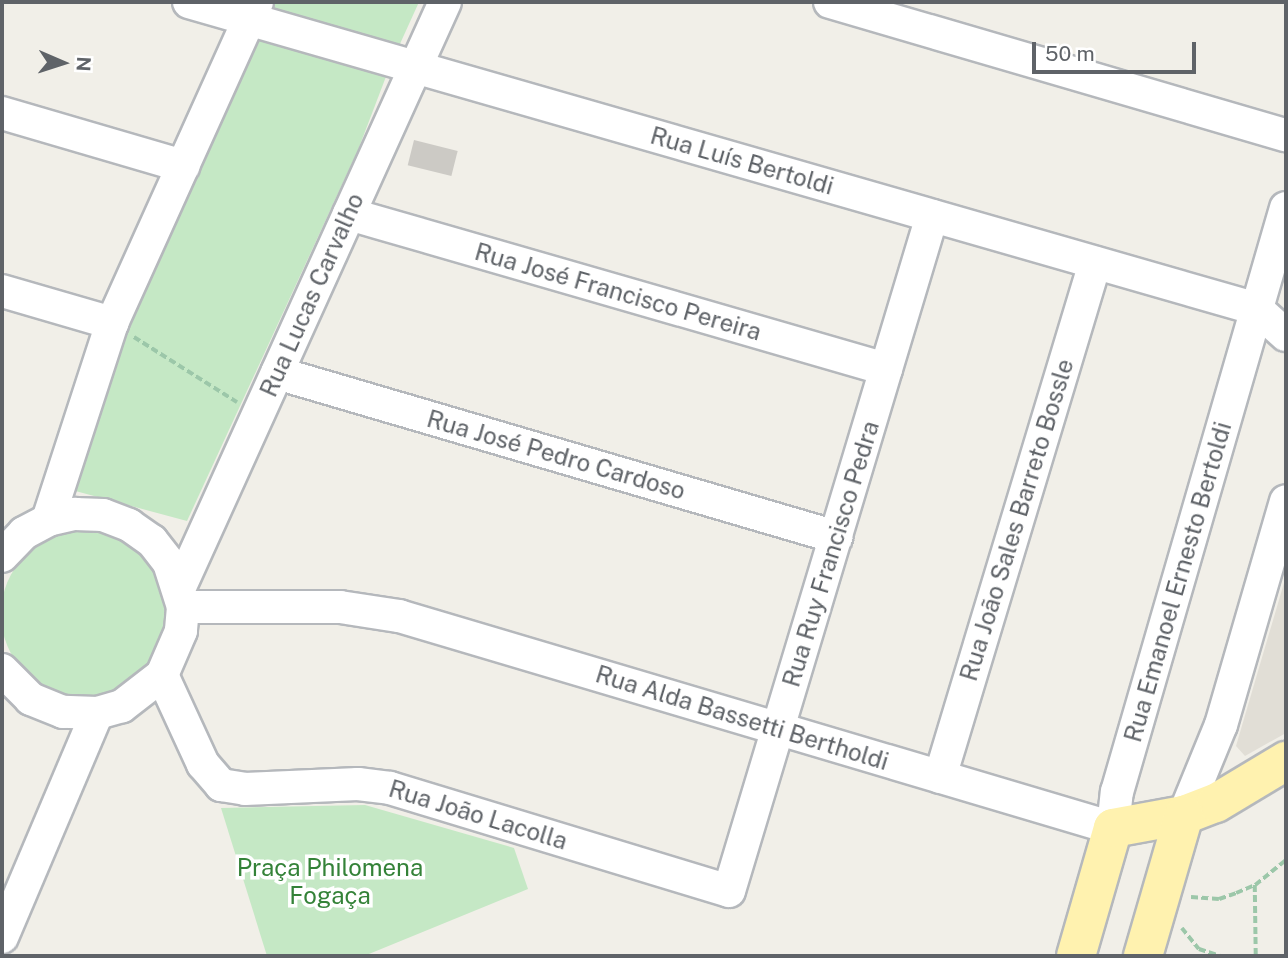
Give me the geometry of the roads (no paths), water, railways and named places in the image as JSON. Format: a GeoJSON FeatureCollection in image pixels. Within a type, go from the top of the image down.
{"type":"FeatureCollection","features":[{"type":"Feature","properties":{"kind":"main road","name":"Rua Alda Bassetti Bertholdi"},"geometry":{"type":"LineString","coordinates":[[1113,828],[1184,814],[1243,789],[1286,761]]}},
{"type":"Feature","properties":{"kind":"main road"},"geometry":{"type":"LineString","coordinates":[[1143,956],[1184,814]]}},
{"type":"Feature","properties":{"kind":"main road","name":"Rua Emanoel Ernesto Bertoldi"},"geometry":{"type":"LineString","coordinates":[[1076,956],[1113,828]]}},
{"type":"Feature","properties":{"kind":"street","name":"Rua Luís Bertoldi"},"geometry":{"type":"LineString","coordinates":[[189,2],[253,11],[416,67],[1257,310],[1286,335]]}},
{"type":"Feature","properties":{"kind":"street","name":"Rua Lucas Carvalho"},"geometry":{"type":"LineString","coordinates":[[162,675],[181,631],[181,598],[258,415],[445,2]]}},
{"type":"Feature","properties":{"kind":"street"},"geometry":{"type":"LineString","coordinates":[[830,2],[1286,135]]}},
{"type":"Feature","properties":{"kind":"street"},"geometry":{"type":"LineString","coordinates":[[48,520],[112,323],[253,11]]}},
{"type":"Feature","properties":{"kind":"street"},"geometry":{"type":"LineString","coordinates":[[2,113],[183,166]]}},
{"type":"Feature","properties":{"kind":"street","name":"Rua Emanoel Ernesto Bertoldi"},"geometry":{"type":"LineString","coordinates":[[1113,828],[1117,792],[1286,208]]}},
{"type":"Feature","properties":{"kind":"street","name":"Rua José Francisco Pereira"},"geometry":{"type":"LineString","coordinates":[[349,214],[886,369]]}},
{"type":"Feature","properties":{"kind":"street","name":"Rua Ruy Francisco Pedra"},"geometry":{"type":"LineString","coordinates":[[729,891],[932,216]]}},
{"type":"Feature","properties":{"kind":"street","name":"Rua João Sales Barreto Bossle"},"geometry":{"type":"LineString","coordinates":[[940,777],[1095,263]]}},
{"type":"Feature","properties":{"kind":"street"},"geometry":{"type":"LineString","coordinates":[[2,291],[112,323]]}},
{"type":"Feature","properties":{"kind":"street","name":"Rua José Pedro Cardoso"},"geometry":{"type":"LineString","coordinates":[[277,373],[836,537]]}},
{"type":"Feature","properties":{"kind":"street"},"geometry":{"type":"LineString","coordinates":[[1184,814],[1221,725],[1286,501]]}},
{"type":"Feature","properties":{"kind":"street"},"geometry":{"type":"LineString","coordinates":[[2,556],[24,533],[48,520],[75,514],[103,515],[129,525],[152,541],[169,563],[181,598]]}},
{"type":"Feature","properties":{"kind":"street","name":"Rua Alda Bassetti Bertholdi"},"geometry":{"type":"LineString","coordinates":[[181,598],[329,606],[399,616],[1113,828]]}},
{"type":"Feature","properties":{"kind":"street"},"geometry":{"type":"LineString","coordinates":[[2,670],[31,699],[63,712],[97,713],[122,706],[162,675]]}},
{"type":"Feature","properties":{"kind":"street","name":"Rua João Lacolla"},"geometry":{"type":"LineString","coordinates":[[162,675],[203,764],[221,785],[245,789],[358,784],[390,788],[729,891]]}},
{"type":"Feature","properties":{"kind":"street"},"geometry":{"type":"LineString","coordinates":[[2,937],[97,713]]}},
{"type":"Feature","properties":{"kind":"park label","name":"Praça Philomena Fogaça"},"geometry":{"type":"Point","coordinates":[330,882]}}]}
